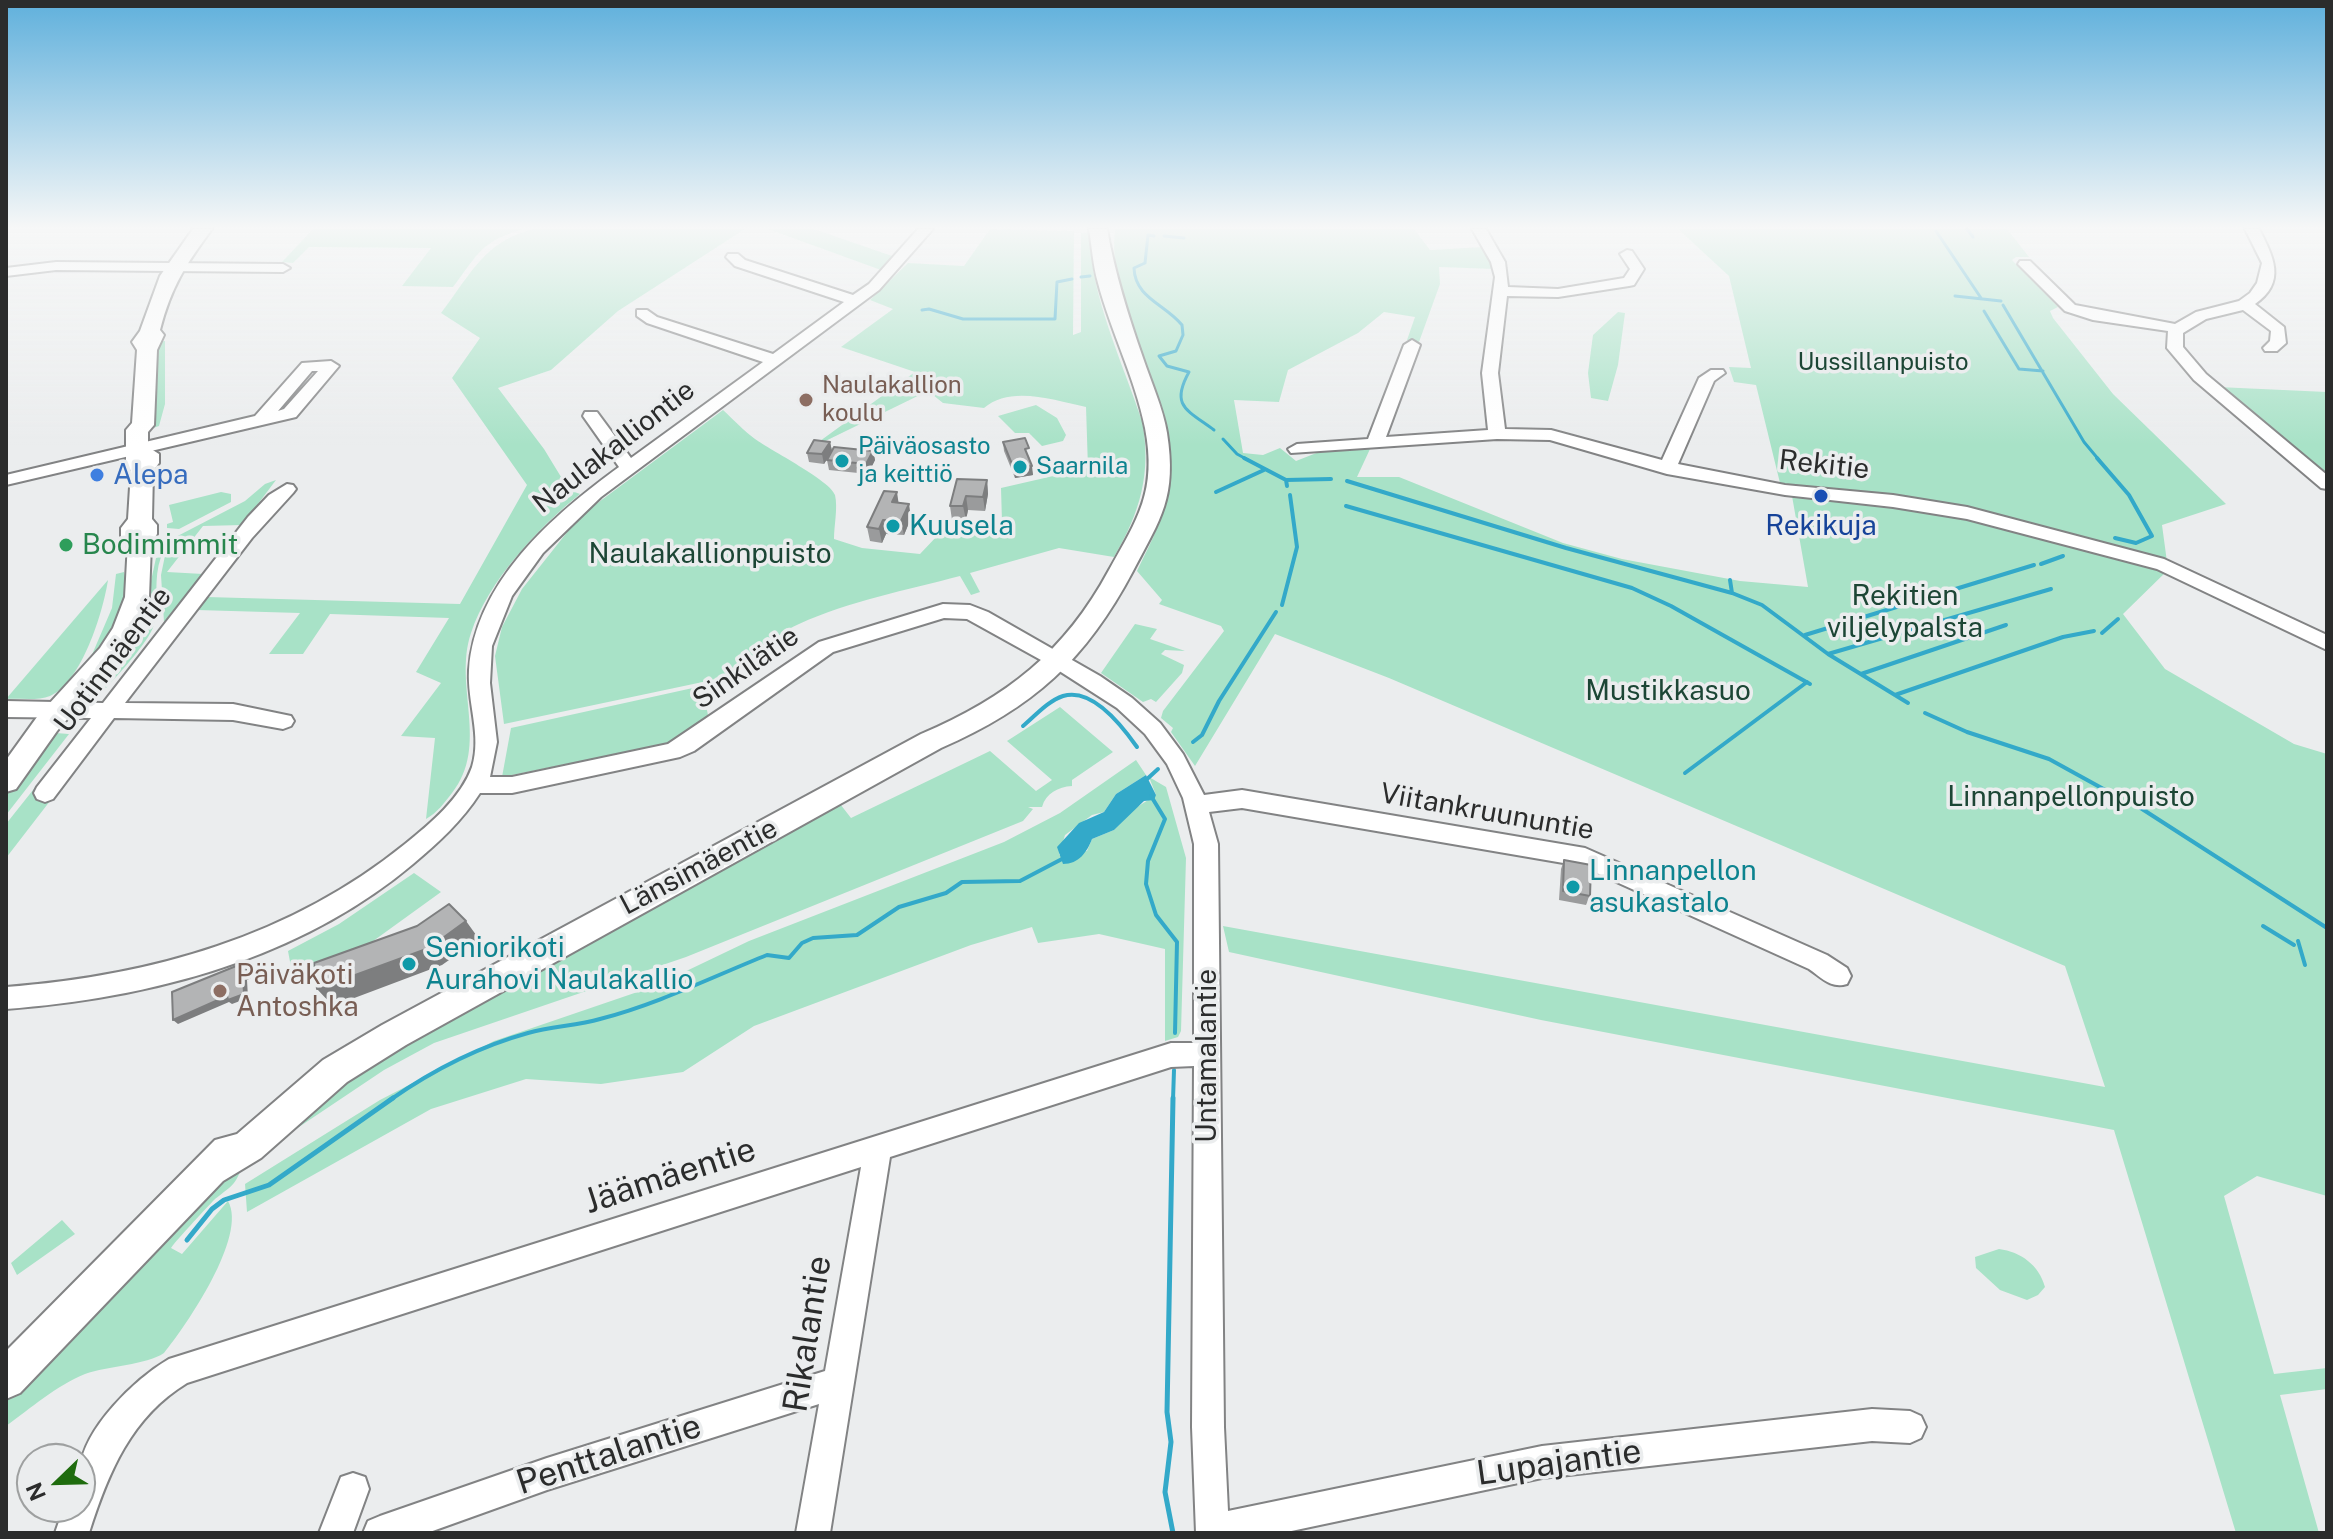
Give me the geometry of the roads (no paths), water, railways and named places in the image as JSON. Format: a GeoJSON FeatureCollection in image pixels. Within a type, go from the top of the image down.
{"type":"FeatureCollection","features":[{"type":"Feature","properties":{"kind":"main road"},"geometry":{"type":"LineString","coordinates":[[6,781],[58,724],[63,710],[109,654],[130,619],[137,597],[149,340],[160,301]]}},
{"type":"Feature","properties":{"kind":"main road","name":"Länsimäentie"},"geometry":{"type":"LineString","coordinates":[[6,1355],[133,1246],[215,1167],[249,1146],[304,1095],[370,1049],[490,980],[995,709],[1111,593],[1153,510],[1159,448],[1155,425],[1113,301]]}},
{"type":"Feature","properties":{"kind":"main road","name":"Länsimäentie"},"geometry":{"type":"LineString","coordinates":[[6,1379],[48,1340],[133,1246]]}},
{"type":"Feature","properties":{"kind":"street","name":"Naulakalliontie"},"geometry":{"type":"LineString","coordinates":[[6,998],[48,995],[128,982],[213,958],[305,923],[347,901],[395,868],[436,831],[474,785],[482,769],[487,745],[479,670],[490,620],[502,597],[553,530],[629,468],[856,301]]}},
{"type":"Feature","properties":{"kind":"street"},"geometry":{"type":"LineString","coordinates":[[1497,434],[1490,373],[1501,301]]}},
{"type":"Feature","properties":{"kind":"street"},"geometry":{"type":"LineString","coordinates":[[2063,301],[2073,310],[2141,319],[2176,329],[2197,317],[2246,305],[2250,301]]}},
{"type":"Feature","properties":{"kind":"street"},"geometry":{"type":"LineString","coordinates":[[2246,305],[2261,313],[2279,330],[2278,343],[2271,348]]}},
{"type":"Feature","properties":{"kind":"street"},"geometry":{"type":"LineString","coordinates":[[642,313],[652,320],[774,360]]}},
{"type":"Feature","properties":{"kind":"street"},"geometry":{"type":"LineString","coordinates":[[2176,329],[2175,348],[2185,363],[2327,484]]}},
{"type":"Feature","properties":{"kind":"street"},"geometry":{"type":"LineString","coordinates":[[1375,443],[1412,345]]}},
{"type":"Feature","properties":{"kind":"street"},"geometry":{"type":"LineString","coordinates":[[1667,469],[1707,378],[1717,373]]}},
{"type":"Feature","properties":{"kind":"street"},"geometry":{"type":"LineString","coordinates":[[591,416],[629,468]]}},
{"type":"Feature","properties":{"kind":"street"},"geometry":{"type":"LineString","coordinates":[[6,480],[261,420]]}},
{"type":"Feature","properties":{"kind":"street","name":"Rekitie"},"geometry":{"type":"LineString","coordinates":[[1297,449],[1497,434],[1568,439],[1667,469],[1785,490],[1893,501],[1967,513],[2136,556],[2177,570],[2327,643]]}},
{"type":"Feature","properties":{"kind":"street","name":"Uotinmäentie"},"geometry":{"type":"LineString","coordinates":[[45,793],[272,502],[287,489]]}},
{"type":"Feature","properties":{"kind":"street","name":"Sinkilätie"},"geometry":{"type":"LineString","coordinates":[[474,785],[512,785],[672,751],[686,745],[826,647],[943,611],[970,612],[1050,656]]}},
{"type":"Feature","properties":{"kind":"street","name":"Untamalantie"},"geometry":{"type":"LineString","coordinates":[[1050,656],[1109,690],[1142,716],[1177,759],[1198,805],[1206,844],[1208,1427],[1213,1532]]}},
{"type":"Feature","properties":{"kind":"street"},"geometry":{"type":"LineString","coordinates":[[6,709],[233,712],[283,721]]}},
{"type":"Feature","properties":{"kind":"street","name":"Viitankruununtie"},"geometry":{"type":"LineString","coordinates":[[1198,805],[1242,799],[1585,857],[1818,962],[1838,976]]}},
{"type":"Feature","properties":{"kind":"street","name":"Jäämäentie"},"geometry":{"type":"LineString","coordinates":[[72,1533],[102,1453],[143,1394],[158,1380],[180,1370],[1171,1055],[1207,1054]]}},
{"type":"Feature","properties":{"kind":"street","name":"Rikalantie"},"geometry":{"type":"LineString","coordinates":[[813,1533],[878,1147]]}},
{"type":"Feature","properties":{"kind":"street","name":"Penttalantie"},"geometry":{"type":"LineString","coordinates":[[380,1533],[547,1474],[839,1382]]}},
{"type":"Feature","properties":{"kind":"street","name":"Lupajantie"},"geometry":{"type":"LineString","coordinates":[[1213,1532],[1542,1462],[1872,1425],[1910,1427]]}},
{"type":"Feature","properties":{"kind":"street"},"geometry":{"type":"LineString","coordinates":[[336,1533],[353,1489]]}},
{"type":"Feature","properties":{"kind":"water"},"geometry":{"type":"Polygon","coordinates":[[[1146,775],[1156,795],[1154,800],[1144,801],[1114,830],[1092,839],[1078,860],[1063,864],[1057,847],[1079,823],[1104,812],[1116,794],[1146,775]]]}},
{"type":"Feature","properties":{"kind":"waterway"},"geometry":{"type":"LineString","coordinates":[[922,310],[929,309],[963,319],[1055,319],[1056,301]]}},
{"type":"Feature","properties":{"kind":"waterway"},"geometry":{"type":"LineString","coordinates":[[1154,301],[1182,325],[1183,335],[1176,351],[1159,356],[1167,366],[1189,372],[1181,400],[1189,412],[1214,430]]}},
{"type":"Feature","properties":{"kind":"waterway"},"geometry":{"type":"LineString","coordinates":[[2003,305],[2042,371]]}},
{"type":"Feature","properties":{"kind":"waterway"},"geometry":{"type":"LineString","coordinates":[[1984,311],[2019,369],[2042,371]]}},
{"type":"Feature","properties":{"kind":"waterway"},"geometry":{"type":"LineString","coordinates":[[2042,371],[2084,442],[2099,460]]}},
{"type":"Feature","properties":{"kind":"waterway"},"geometry":{"type":"LineString","coordinates":[[1223,439],[1237,454],[1248,460]]}},
{"type":"Feature","properties":{"kind":"waterway"},"geometry":{"type":"LineString","coordinates":[[1244,458],[1286,480]]}},
{"type":"Feature","properties":{"kind":"waterway"},"geometry":{"type":"LineString","coordinates":[[2097,458],[2129,495],[2152,536],[2136,543],[2115,538]]}},
{"type":"Feature","properties":{"kind":"waterway"},"geometry":{"type":"LineString","coordinates":[[1216,492],[1264,470]]}},
{"type":"Feature","properties":{"kind":"waterway"},"geometry":{"type":"LineString","coordinates":[[1286,480],[1331,479]]}},
{"type":"Feature","properties":{"kind":"waterway"},"geometry":{"type":"LineString","coordinates":[[1286,480],[1287,486]]}},
{"type":"Feature","properties":{"kind":"waterway"},"geometry":{"type":"LineString","coordinates":[[1347,481],[1566,548],[1732,593]]}},
{"type":"Feature","properties":{"kind":"waterway"},"geometry":{"type":"LineString","coordinates":[[1282,605],[1297,547],[1290,495]]}},
{"type":"Feature","properties":{"kind":"waterway"},"geometry":{"type":"LineString","coordinates":[[1346,506],[1632,588],[1671,606],[1807,682]]}},
{"type":"Feature","properties":{"kind":"waterway"},"geometry":{"type":"LineString","coordinates":[[2041,564],[2063,556]]}},
{"type":"Feature","properties":{"kind":"waterway"},"geometry":{"type":"LineString","coordinates":[[1805,635],[2034,565]]}},
{"type":"Feature","properties":{"kind":"waterway"},"geometry":{"type":"LineString","coordinates":[[1730,580],[1732,593]]}},
{"type":"Feature","properties":{"kind":"waterway"},"geometry":{"type":"LineString","coordinates":[[1828,654],[2051,589]]}},
{"type":"Feature","properties":{"kind":"waterway"},"geometry":{"type":"LineString","coordinates":[[1732,593],[1762,605],[1828,654]]}},
{"type":"Feature","properties":{"kind":"waterway"},"geometry":{"type":"LineString","coordinates":[[1193,742],[1202,735],[1219,701],[1276,612]]}},
{"type":"Feature","properties":{"kind":"waterway"},"geometry":{"type":"LineString","coordinates":[[2102,633],[2118,619]]}},
{"type":"Feature","properties":{"kind":"waterway"},"geometry":{"type":"LineString","coordinates":[[1861,674],[2006,625]]}},
{"type":"Feature","properties":{"kind":"waterway"},"geometry":{"type":"LineString","coordinates":[[1895,695],[2063,637],[2094,631]]}},
{"type":"Feature","properties":{"kind":"waterway"},"geometry":{"type":"LineString","coordinates":[[1828,654],[1908,703]]}},
{"type":"Feature","properties":{"kind":"waterway"},"geometry":{"type":"LineString","coordinates":[[1685,773],[1807,682]]}},
{"type":"Feature","properties":{"kind":"waterway"},"geometry":{"type":"LineString","coordinates":[[1023,726],[1052,701],[1063,696],[1085,697],[1106,711],[1137,747]]}},
{"type":"Feature","properties":{"kind":"waterway"},"geometry":{"type":"LineString","coordinates":[[1925,713],[1967,732],[2049,759],[2118,797]]}},
{"type":"Feature","properties":{"kind":"waterway"},"geometry":{"type":"LineString","coordinates":[[1146,780],[1158,769]]}},
{"type":"Feature","properties":{"kind":"waterway"},"geometry":{"type":"LineString","coordinates":[[1151,796],[1165,819],[1148,861],[1146,884],[1156,915],[1177,942],[1175,1033]]}},
{"type":"Feature","properties":{"kind":"waterway"},"geometry":{"type":"LineString","coordinates":[[2139,807],[2327,928]]}},
{"type":"Feature","properties":{"kind":"waterway"},"geometry":{"type":"LineString","coordinates":[[392,1099],[439,1069],[491,1045],[537,1031],[622,1013],[767,955],[789,958],[802,943],[813,938],[857,935],[899,907],[946,893],[962,882],[1020,881],[1062,859]]}},
{"type":"Feature","properties":{"kind":"waterway"},"geometry":{"type":"LineString","coordinates":[[2263,926],[2294,945]]}},
{"type":"Feature","properties":{"kind":"waterway"},"geometry":{"type":"LineString","coordinates":[[2298,941],[2305,965]]}},
{"type":"Feature","properties":{"kind":"waterway"},"geometry":{"type":"LineString","coordinates":[[1173,1100],[1174,1070]]}},
{"type":"Feature","properties":{"kind":"waterway"},"geometry":{"type":"LineString","coordinates":[[1173,1098],[1167,1412],[1171,1442],[1165,1492],[1173,1533]]}},
{"type":"Feature","properties":{"kind":"waterway"},"geometry":{"type":"LineString","coordinates":[[187,1240],[212,1209],[224,1200],[269,1185],[392,1099]]}},
{"type":"Feature","properties":{"kind":"place","name":"Naulakallion koulu"},"geometry":{"type":"Point","coordinates":[806,400]}},
{"type":"Feature","properties":{"kind":"place","name":"Päiväosasto ja keittiö"},"geometry":{"type":"Point","coordinates":[842,461]}},
{"type":"Feature","properties":{"kind":"place","name":"Saarnila"},"geometry":{"type":"Point","coordinates":[1020,467]}},
{"type":"Feature","properties":{"kind":"place","name":"Alepa"},"geometry":{"type":"Point","coordinates":[97,475]}},
{"type":"Feature","properties":{"kind":"place","name":"Rekikuja"},"geometry":{"type":"Point","coordinates":[1821,496]}},
{"type":"Feature","properties":{"kind":"place","name":"Kuusela"},"geometry":{"type":"Point","coordinates":[893,526]}},
{"type":"Feature","properties":{"kind":"place","name":"Bodimimmit"},"geometry":{"type":"Point","coordinates":[66,545]}},
{"type":"Feature","properties":{"kind":"place","name":"Linnanpellon asukastalo"},"geometry":{"type":"Point","coordinates":[1573,887]}},
{"type":"Feature","properties":{"kind":"place","name":"Seniorikoti Aurahovi Naulakallio"},"geometry":{"type":"Point","coordinates":[409,964]}},
{"type":"Feature","properties":{"kind":"place","name":"Päiväkoti Antoshka"},"geometry":{"type":"Point","coordinates":[220,991]}},
{"type":"Feature","properties":{"kind":"park label","name":"Uussillanpuisto"},"geometry":{"type":"Point","coordinates":[1883,363]}},
{"type":"Feature","properties":{"kind":"park label","name":"Naulakallionpuisto"},"geometry":{"type":"Point","coordinates":[710,554]}},
{"type":"Feature","properties":{"kind":"park label","name":"Rekitien viljelypalsta"},"geometry":{"type":"Point","coordinates":[1905,612]}},
{"type":"Feature","properties":{"kind":"park label","name":"Mustikkasuo"},"geometry":{"type":"Point","coordinates":[1668,691]}},
{"type":"Feature","properties":{"kind":"park label","name":"Linnanpellonpuisto"},"geometry":{"type":"Point","coordinates":[2071,797]}}]}
